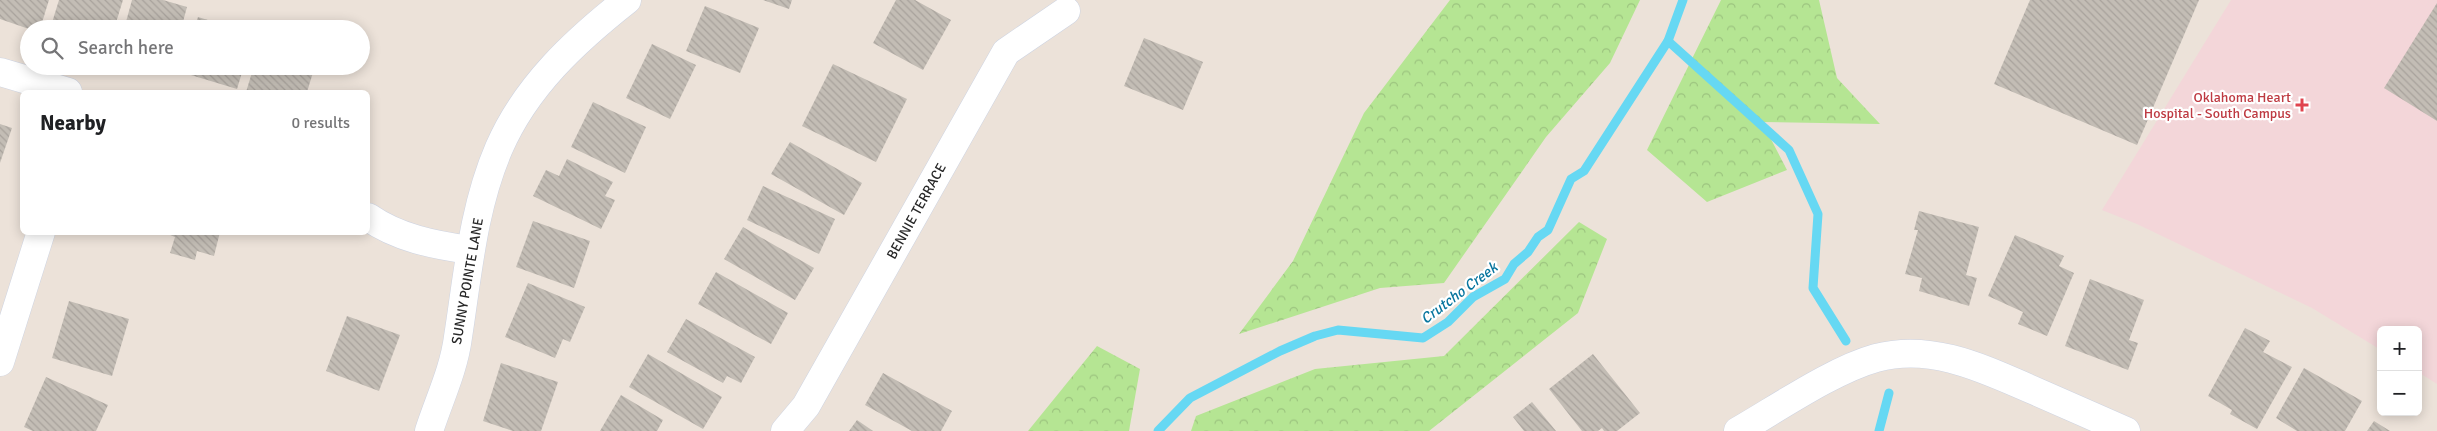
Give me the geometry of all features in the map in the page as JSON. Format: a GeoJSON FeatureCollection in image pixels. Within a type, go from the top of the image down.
{"type":"FeatureCollection","features":[{"type":"Feature","properties":{"kind":"street","name":"SUNNY POINTE LANE"},"geometry":{"type":"LineString","coordinates":[[429,431],[455,351],[470,250],[488,180],[499,148],[514,120],[559,58],[596,24],[627,0]]}},
{"type":"Feature","properties":{"kind":"street","name":"BENNIE TERRACE"},"geometry":{"type":"LineString","coordinates":[[785,431],[806,406],[1006,52],[1066,11]]}},
{"type":"Feature","properties":{"kind":"street"},"geometry":{"type":"LineString","coordinates":[[0,72],[61,90]]}},
{"type":"Feature","properties":{"kind":"street"},"geometry":{"type":"LineString","coordinates":[[370,218],[402,235],[434,245],[470,250]]}},
{"type":"Feature","properties":{"kind":"street"},"geometry":{"type":"LineString","coordinates":[[0,362],[40,235]]}},
{"type":"Feature","properties":{"kind":"street"},"geometry":{"type":"LineString","coordinates":[[1738,431],[1847,369],[1875,358],[1905,353],[1928,354],[1980,367],[2126,431]]}},
{"type":"Feature","properties":{"kind":"shaded area","name":"Oklahoma Heart Hospital - South Campus"},"geometry":{"type":"Polygon","coordinates":[[[2231,0],[2437,0],[2437,384],[2422,375],[2422,326],[2377,326],[2377,348],[2312,308],[2137,224],[2102,210],[2231,0]]]}},
{"type":"Feature","properties":{"kind":"green space"},"geometry":{"type":"Polygon","coordinates":[[[1450,0],[1640,0],[1610,63],[1546,137],[1444,283],[1380,288],[1239,334],[1293,261],[1364,113],[1450,0]]]}},
{"type":"Feature","properties":{"kind":"green space"},"geometry":{"type":"Polygon","coordinates":[[[1721,0],[1819,0],[1837,78],[1880,124],[1762,122],[1787,170],[1707,202],[1647,150],[1721,0]]]}},
{"type":"Feature","properties":{"kind":"green space"},"geometry":{"type":"Polygon","coordinates":[[[1579,222],[1607,239],[1578,313],[1429,431],[1191,431],[1196,416],[1315,369],[1444,356],[1579,222]]]}},
{"type":"Feature","properties":{"kind":"green space"},"geometry":{"type":"Polygon","coordinates":[[[1097,346],[1140,369],[1129,431],[1028,431],[1097,346]]]}},
{"type":"Feature","properties":{"kind":"building"},"geometry":{"type":"Polygon","coordinates":[[[0,0],[49,0],[43,20],[20,20],[20,26],[0,19],[0,0]]]}},
{"type":"Feature","properties":{"kind":"building"},"geometry":{"type":"Polygon","coordinates":[[[59,0],[123,0],[117,20],[53,20],[59,0]]]}},
{"type":"Feature","properties":{"kind":"building"},"geometry":{"type":"Polygon","coordinates":[[[132,0],[163,0],[187,7],[183,20],[126,20],[132,0]]]}},
{"type":"Feature","properties":{"kind":"building"},"geometry":{"type":"Polygon","coordinates":[[[763,0],[792,0],[789,9],[763,0]]]}},
{"type":"Feature","properties":{"kind":"building"},"geometry":{"type":"Polygon","coordinates":[[[896,0],[915,0],[951,20],[923,70],[873,43],[896,0]]]}},
{"type":"Feature","properties":{"kind":"building"},"geometry":{"type":"Polygon","coordinates":[[[2030,0],[2199,0],[2137,145],[1994,84],[2030,0]]]}},
{"type":"Feature","properties":{"kind":"building"},"geometry":{"type":"Polygon","coordinates":[[[2437,3],[2437,121],[2384,88],[2437,3]]]}},
{"type":"Feature","properties":{"kind":"building"},"geometry":{"type":"Polygon","coordinates":[[[705,6],[759,28],[740,73],[686,51],[705,6]]]}},
{"type":"Feature","properties":{"kind":"building"},"geometry":{"type":"Polygon","coordinates":[[[198,17],[208,20],[197,20],[198,17]]]}},
{"type":"Feature","properties":{"kind":"building"},"geometry":{"type":"Polygon","coordinates":[[[1144,38],[1203,62],[1183,110],[1124,86],[1144,38]]]}},
{"type":"Feature","properties":{"kind":"building"},"geometry":{"type":"Polygon","coordinates":[[[652,44],[696,65],[670,119],[626,98],[652,44]]]}},
{"type":"Feature","properties":{"kind":"building"},"geometry":{"type":"Polygon","coordinates":[[[833,64],[907,99],[876,162],[802,126],[833,64]]]}},
{"type":"Feature","properties":{"kind":"building"},"geometry":{"type":"Polygon","coordinates":[[[191,75],[241,75],[237,89],[191,75]]]}},
{"type":"Feature","properties":{"kind":"building"},"geometry":{"type":"Polygon","coordinates":[[[251,75],[312,75],[308,90],[247,90],[251,75]]]}},
{"type":"Feature","properties":{"kind":"building"},"geometry":{"type":"Polygon","coordinates":[[[593,102],[646,127],[625,173],[571,147],[593,102]]]}},
{"type":"Feature","properties":{"kind":"building"},"geometry":{"type":"Polygon","coordinates":[[[0,124],[12,128],[0,163],[0,124]]]}},
{"type":"Feature","properties":{"kind":"building"},"geometry":{"type":"Polygon","coordinates":[[[790,142],[862,183],[844,215],[771,174],[790,142]]]}},
{"type":"Feature","properties":{"kind":"building"},"geometry":{"type":"Polygon","coordinates":[[[567,159],[613,182],[605,196],[615,200],[601,229],[533,196],[546,170],[559,176],[567,159]]]}},
{"type":"Feature","properties":{"kind":"building"},"geometry":{"type":"Polygon","coordinates":[[[763,186],[835,219],[819,254],[747,220],[763,186]]]}},
{"type":"Feature","properties":{"kind":"building"},"geometry":{"type":"Polygon","coordinates":[[[1919,211],[1979,227],[1966,275],[1977,278],[1969,306],[1919,291],[1922,278],[1905,274],[1918,230],[1914,230],[1919,211]]]}},
{"type":"Feature","properties":{"kind":"building"},"geometry":{"type":"Polygon","coordinates":[[[533,221],[590,241],[574,288],[516,267],[533,221]]]}},
{"type":"Feature","properties":{"kind":"building"},"geometry":{"type":"Polygon","coordinates":[[[743,227],[814,268],[795,300],[724,259],[743,227]]]}},
{"type":"Feature","properties":{"kind":"building"},"geometry":{"type":"Polygon","coordinates":[[[170,235],[219,235],[214,256],[197,251],[195,260],[170,253],[175,237],[170,235]]]}},
{"type":"Feature","properties":{"kind":"building"},"geometry":{"type":"Polygon","coordinates":[[[2015,235],[2064,256],[2059,266],[2074,273],[2047,336],[2018,324],[2023,312],[1988,296],[2015,235]]]}},
{"type":"Feature","properties":{"kind":"building"},"geometry":{"type":"Polygon","coordinates":[[[716,272],[788,313],[771,344],[698,304],[716,272]]]}},
{"type":"Feature","properties":{"kind":"building"},"geometry":{"type":"Polygon","coordinates":[[[2090,279],[2144,300],[2129,340],[2138,343],[2128,370],[2065,346],[2090,279]]]}},
{"type":"Feature","properties":{"kind":"building"},"geometry":{"type":"Polygon","coordinates":[[[528,283],[585,307],[570,342],[563,339],[555,358],[505,337],[528,283]]]}},
{"type":"Feature","properties":{"kind":"building"},"geometry":{"type":"Polygon","coordinates":[[[69,301],[129,319],[112,376],[52,358],[69,301]]]}},
{"type":"Feature","properties":{"kind":"building"},"geometry":{"type":"Polygon","coordinates":[[[347,316],[400,335],[379,391],[326,371],[347,316]]]}},
{"type":"Feature","properties":{"kind":"building"},"geometry":{"type":"Polygon","coordinates":[[[686,319],[755,357],[741,383],[727,376],[723,383],[667,352],[686,319]]]}},
{"type":"Feature","properties":{"kind":"building"},"geometry":{"type":"Polygon","coordinates":[[[2245,328],[2270,341],[2263,352],[2292,367],[2257,429],[2230,414],[2232,410],[2208,396],[2245,328]]]}},
{"type":"Feature","properties":{"kind":"building"},"geometry":{"type":"Polygon","coordinates":[[[648,354],[722,397],[703,429],[629,387],[648,354]]]}},
{"type":"Feature","properties":{"kind":"building"},"geometry":{"type":"Polygon","coordinates":[[[1593,354],[1640,413],[1617,431],[1604,431],[1602,428],[1598,431],[1582,431],[1549,389],[1593,354]]]}},
{"type":"Feature","properties":{"kind":"building"},"geometry":{"type":"Polygon","coordinates":[[[501,363],[558,382],[541,431],[513,431],[483,421],[501,363]]]}},
{"type":"Feature","properties":{"kind":"building"},"geometry":{"type":"Polygon","coordinates":[[[2304,368],[2362,401],[2345,431],[2297,431],[2276,418],[2304,368]]]}},
{"type":"Feature","properties":{"kind":"building"},"geometry":{"type":"Polygon","coordinates":[[[883,373],[952,411],[941,431],[912,431],[865,405],[883,373]]]}},
{"type":"Feature","properties":{"kind":"building"},"geometry":{"type":"Polygon","coordinates":[[[46,377],[108,405],[96,431],[33,431],[24,427],[46,377]]]}},
{"type":"Feature","properties":{"kind":"building"},"geometry":{"type":"Polygon","coordinates":[[[621,395],[663,420],[657,431],[600,431],[621,395]]]}},
{"type":"Feature","properties":{"kind":"building"},"geometry":{"type":"Polygon","coordinates":[[[1532,402],[1556,431],[1524,431],[1513,417],[1532,402]]]}},
{"type":"Feature","properties":{"kind":"building"},"geometry":{"type":"Polygon","coordinates":[[[857,420],[873,431],[849,431],[857,420]]]}},
{"type":"Feature","properties":{"kind":"building"},"geometry":{"type":"Polygon","coordinates":[[[2374,421],[2390,431],[2367,431],[2374,421]]]}},
{"type":"Feature","properties":{"kind":"waterway","name":"Crutcho Creek"},"geometry":{"type":"LineString","coordinates":[[1158,431],[1190,398],[1280,351],[1315,336],[1338,330],[1423,338],[1448,322],[1473,297],[1505,279],[1514,264],[1528,252],[1538,237],[1548,230],[1571,179],[1584,171],[1668,41],[1683,0]]}},
{"type":"Feature","properties":{"kind":"waterway"},"geometry":{"type":"LineString","coordinates":[[1668,41],[1789,150],[1818,214],[1813,288],[1846,341]]}},
{"type":"Feature","properties":{"kind":"waterway"},"geometry":{"type":"LineString","coordinates":[[1879,431],[1889,393]]}},
{"type":"Feature","properties":{"kind":"place","name":"Oklahoma Heart Hospital - South Campus"},"geometry":{"type":"Point","coordinates":[2302,105]}}]}
